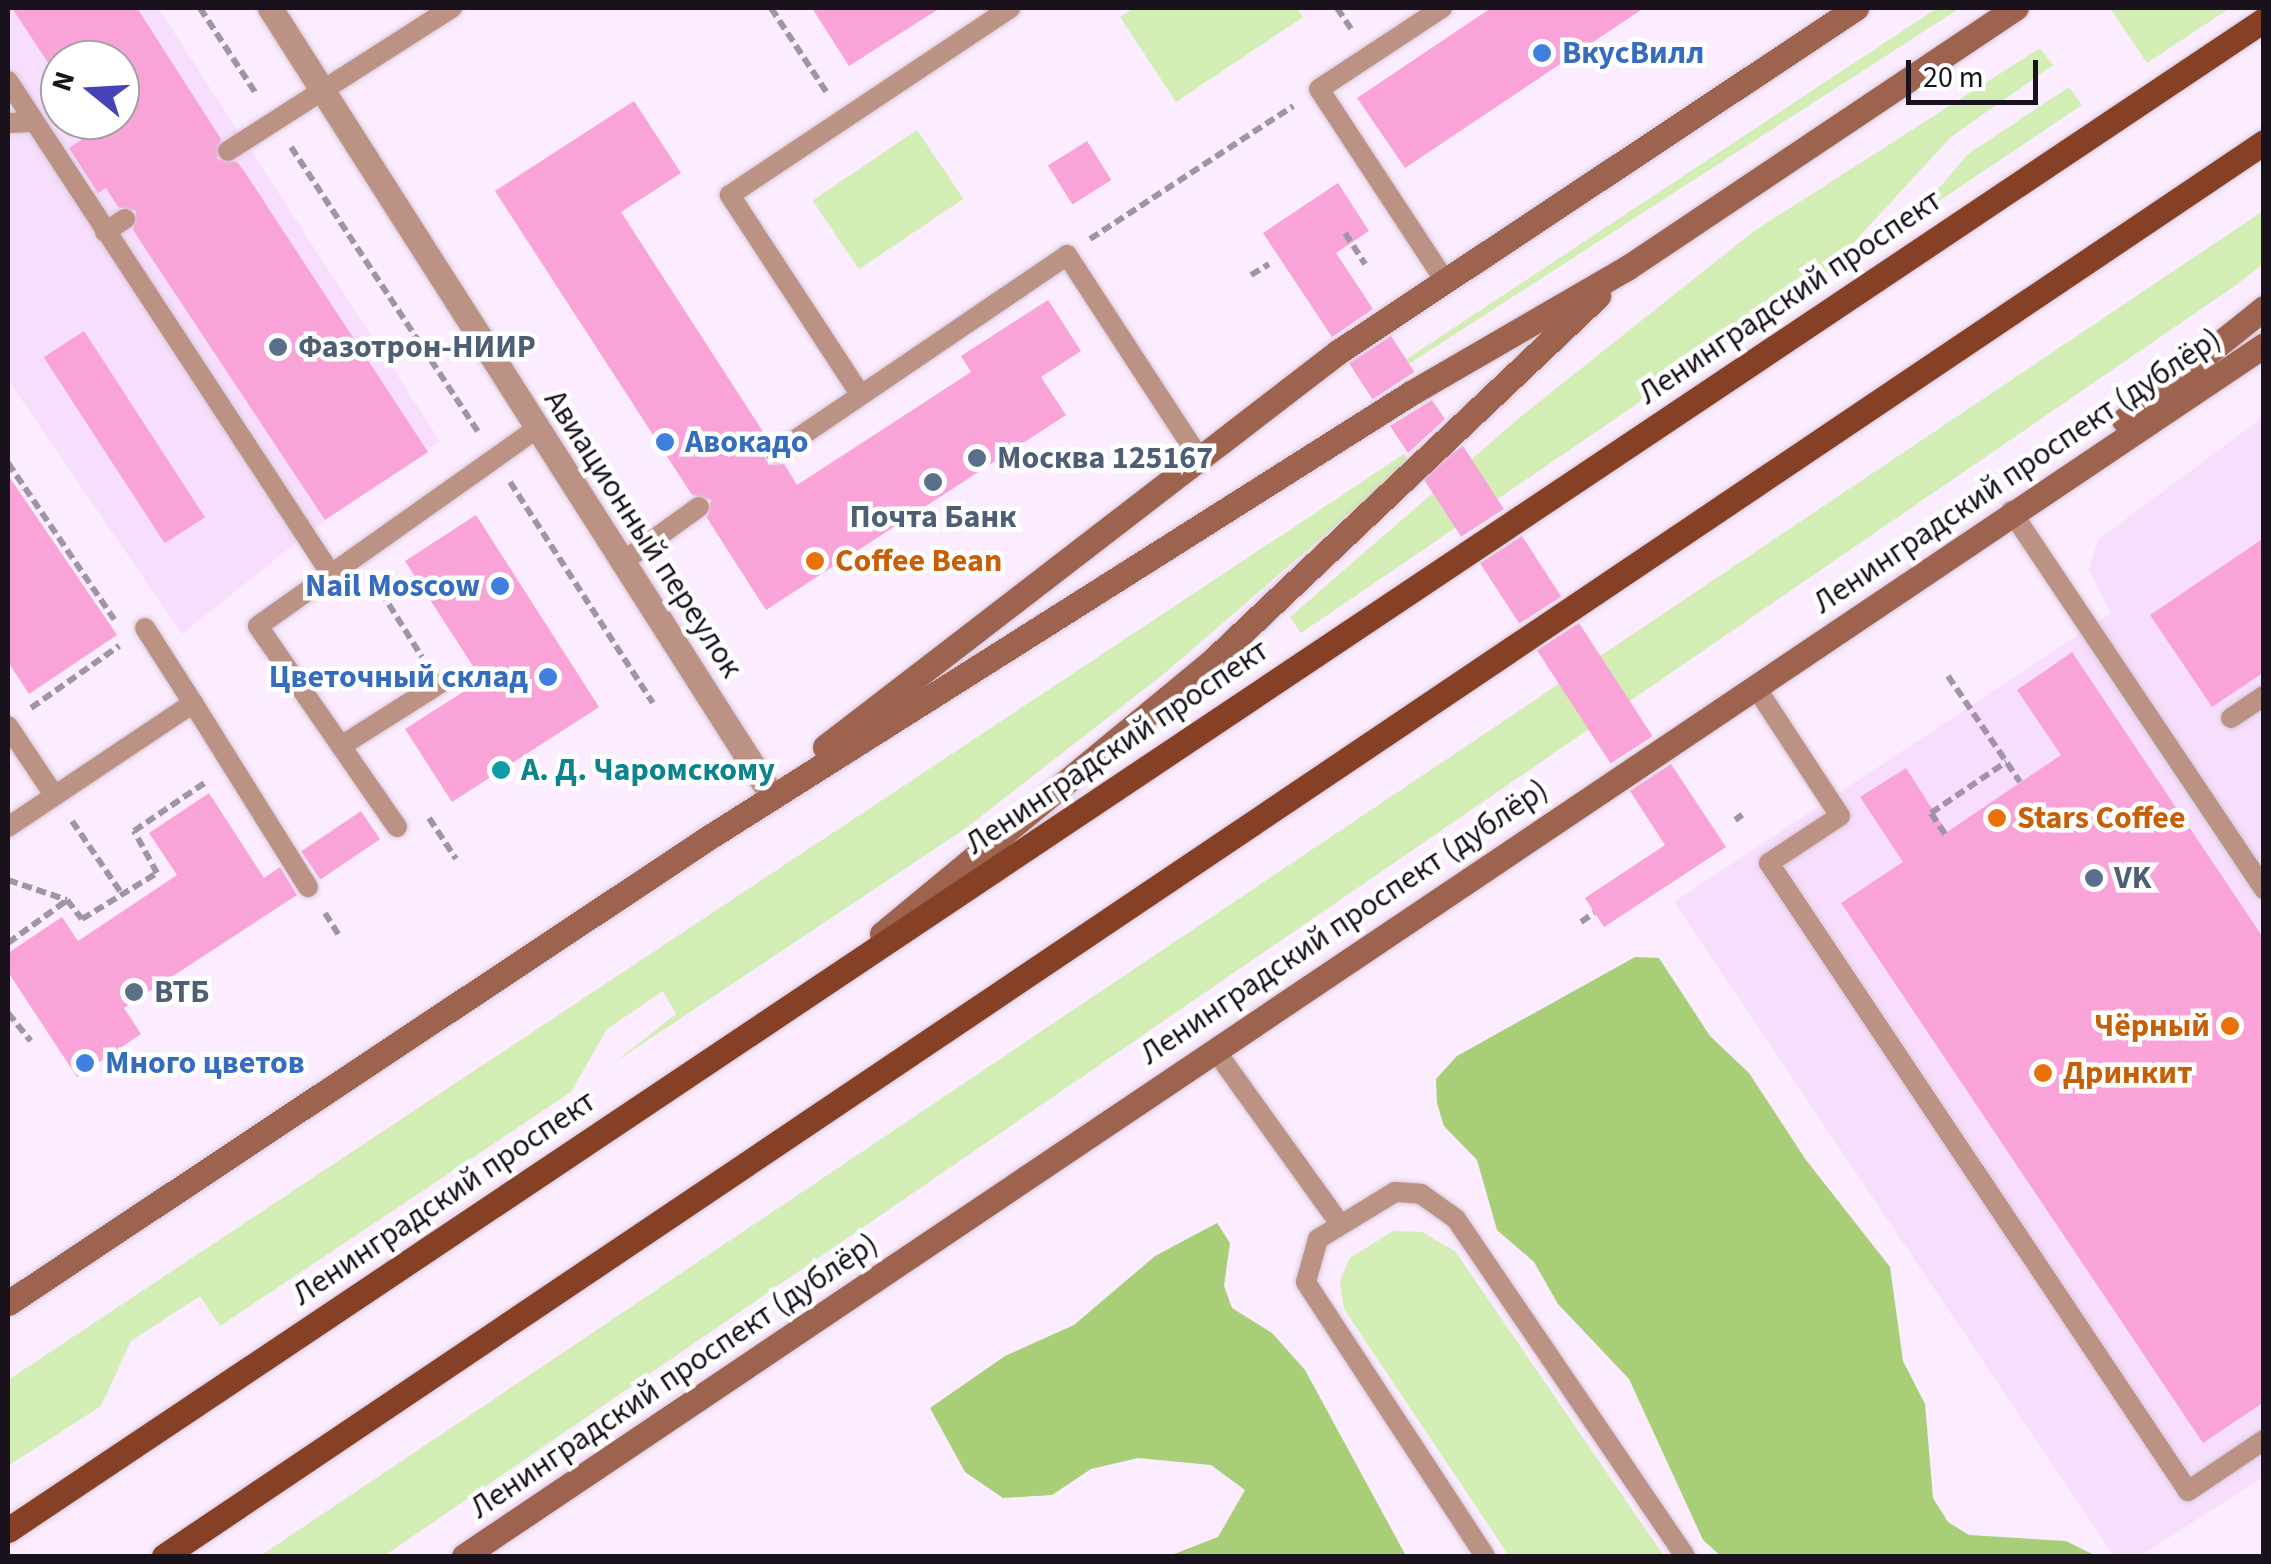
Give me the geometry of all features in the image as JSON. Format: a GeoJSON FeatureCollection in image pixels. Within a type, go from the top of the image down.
{"type":"FeatureCollection","features":[{"type":"Feature","properties":{"kind":"main road"},"geometry":{"type":"LineString","coordinates":[[711,836],[1198,456],[1445,281],[1856,8]]}},
{"type":"Feature","properties":{"kind":"main road"},"geometry":{"type":"LineString","coordinates":[[8,1303],[711,836],[1411,393],[1627,268],[2016,8]]}},
{"type":"Feature","properties":{"kind":"main road","name":"Ленинградский проспект"},"geometry":{"type":"LineString","coordinates":[[8,1530],[2264,20]]}},
{"type":"Feature","properties":{"kind":"main road"},"geometry":{"type":"LineString","coordinates":[[164,1556],[2264,142]]}},
{"type":"Feature","properties":{"kind":"main road"},"geometry":{"type":"LineString","coordinates":[[822,984],[1212,662],[1627,268]]}},
{"type":"Feature","properties":{"kind":"main road"},"geometry":{"type":"LineString","coordinates":[[2011,511],[2264,308]]}},
{"type":"Feature","properties":{"kind":"main road","name":"Ленинградский проспект (дублёр)"},"geometry":{"type":"LineString","coordinates":[[464,1556],[2011,511],[2264,346]]}},
{"type":"Feature","properties":{"kind":"street","name":"Авиационный переулок"},"geometry":{"type":"LineString","coordinates":[[270,8],[769,791]]}},
{"type":"Feature","properties":{"kind":"lane"},"geometry":{"type":"LineString","coordinates":[[228,151],[452,8]]}},
{"type":"Feature","properties":{"kind":"lane"},"geometry":{"type":"LineString","coordinates":[[860,394],[730,196],[1010,8]]}},
{"type":"Feature","properties":{"kind":"lane"},"geometry":{"type":"LineString","coordinates":[[1442,8],[1319,89],[1445,281]]}},
{"type":"Feature","properties":{"kind":"lane"},"geometry":{"type":"LineString","coordinates":[[8,81],[331,574]]}},
{"type":"Feature","properties":{"kind":"lane"},"geometry":{"type":"LineString","coordinates":[[8,123],[34,122]]}},
{"type":"Feature","properties":{"kind":"lane"},"geometry":{"type":"LineString","coordinates":[[105,232],[125,218]]}},
{"type":"Feature","properties":{"kind":"lane"},"geometry":{"type":"LineString","coordinates":[[776,453],[1067,255],[1198,456]]}},
{"type":"Feature","properties":{"kind":"lane"},"geometry":{"type":"LineString","coordinates":[[397,827],[258,626],[536,429]]}},
{"type":"Feature","properties":{"kind":"lane"},"geometry":{"type":"LineString","coordinates":[[621,563],[700,507]]}},
{"type":"Feature","properties":{"kind":"lane"},"geometry":{"type":"LineString","coordinates":[[2011,511],[2264,888]]}},
{"type":"Feature","properties":{"kind":"lane"},"geometry":{"type":"LineString","coordinates":[[137,634],[193,703],[308,887]]}},
{"type":"Feature","properties":{"kind":"lane"},"geometry":{"type":"LineString","coordinates":[[341,746],[439,684]]}},
{"type":"Feature","properties":{"kind":"lane"},"geometry":{"type":"LineString","coordinates":[[1756,686],[1840,816],[1769,863],[2188,1491],[2264,1440]]}},
{"type":"Feature","properties":{"kind":"lane"},"geometry":{"type":"LineString","coordinates":[[2230,718],[2264,696]]}},
{"type":"Feature","properties":{"kind":"lane"},"geometry":{"type":"LineString","coordinates":[[8,826],[193,703]]}},
{"type":"Feature","properties":{"kind":"lane"},"geometry":{"type":"LineString","coordinates":[[15,720],[54,795]]}},
{"type":"Feature","properties":{"kind":"lane"},"geometry":{"type":"LineString","coordinates":[[1215,1050],[1340,1224]]}},
{"type":"Feature","properties":{"kind":"lane"},"geometry":{"type":"LineString","coordinates":[[1485,1556],[1318,1310],[1306,1282],[1308,1260],[1318,1239],[1395,1192],[1440,1203],[1685,1556]]}},
{"type":"Feature","properties":{"kind":"path"},"geometry":{"type":"LineString","coordinates":[[200,8],[653,703]]}},
{"type":"Feature","properties":{"kind":"path"},"geometry":{"type":"LineString","coordinates":[[771,8],[844,119]]}},
{"type":"Feature","properties":{"kind":"path"},"geometry":{"type":"LineString","coordinates":[[1067,255],[1319,89]]}},
{"type":"Feature","properties":{"kind":"path"},"geometry":{"type":"LineString","coordinates":[[1344,233],[1365,264]]}},
{"type":"Feature","properties":{"kind":"path"},"geometry":{"type":"LineString","coordinates":[[1251,275],[1268,264]]}},
{"type":"Feature","properties":{"kind":"path"},"geometry":{"type":"LineString","coordinates":[[8,464],[137,634],[15,720]]}},
{"type":"Feature","properties":{"kind":"path"},"geometry":{"type":"LineString","coordinates":[[358,556],[439,684]]}},
{"type":"Feature","properties":{"kind":"path"},"geometry":{"type":"LineString","coordinates":[[1948,676],[2020,782]]}},
{"type":"Feature","properties":{"kind":"path"},"geometry":{"type":"LineString","coordinates":[[1945,834],[1930,813],[2006,762]]}},
{"type":"Feature","properties":{"kind":"path"},"geometry":{"type":"LineString","coordinates":[[8,880],[67,900],[82,920],[157,873],[134,831],[232,765]]}},
{"type":"Feature","properties":{"kind":"path"},"geometry":{"type":"LineString","coordinates":[[54,795],[122,894]]}},
{"type":"Feature","properties":{"kind":"path"},"geometry":{"type":"LineString","coordinates":[[1734,820],[1742,815]]}},
{"type":"Feature","properties":{"kind":"path"},"geometry":{"type":"LineString","coordinates":[[8,943],[67,900]]}},
{"type":"Feature","properties":{"kind":"path"},"geometry":{"type":"LineString","coordinates":[[1581,922],[1594,913]]}},
{"type":"Feature","properties":{"kind":"path"},"geometry":{"type":"LineString","coordinates":[[8,1013],[31,1041]]}},
{"type":"Feature","properties":{"kind":"shaded area"},"geometry":{"type":"Polygon","coordinates":[[[8,8],[158,8],[440,441],[325,520],[182,634],[8,380],[8,8]]]}},
{"type":"Feature","properties":{"kind":"shaded area"},"geometry":{"type":"Polygon","coordinates":[[[2263,417],[2263,1477],[2140,1556],[2114,1556],[1674,902],[2111,613],[2089,570],[2098,540],[2263,417]]]}},
{"type":"Feature","properties":{"kind":"green space"},"geometry":{"type":"Polygon","coordinates":[[[1134,8],[1297,8],[1303,17],[1176,102],[1120,17],[1134,8]]]}},
{"type":"Feature","properties":{"kind":"green space"},"geometry":{"type":"Polygon","coordinates":[[[1937,8],[1960,8],[1381,382],[1378,378],[1937,8]]]}},
{"type":"Feature","properties":{"kind":"green space"},"geometry":{"type":"Polygon","coordinates":[[[2110,8],[2230,8],[2147,63],[2110,8]]]}},
{"type":"Feature","properties":{"kind":"green space"},"geometry":{"type":"Polygon","coordinates":[[[2040,48],[2053,65],[1951,137],[1819,280],[1301,633],[1290,617],[1519,418],[1754,231],[2040,48]]]}},
{"type":"Feature","properties":{"kind":"green space"},"geometry":{"type":"Polygon","coordinates":[[[2069,87],[2082,105],[1930,207],[1927,202],[1968,154],[2069,87]]]}},
{"type":"Feature","properties":{"kind":"green space"},"geometry":{"type":"Polygon","coordinates":[[[917,130],[963,199],[859,269],[813,200],[917,130]]]}},
{"type":"Feature","properties":{"kind":"green space"},"geometry":{"type":"Polygon","coordinates":[[[2263,211],[2263,264],[2236,285],[384,1556],[260,1556],[2263,211]]]}},
{"type":"Feature","properties":{"kind":"green space"},"geometry":{"type":"Polygon","coordinates":[[[1404,454],[1409,462],[1165,673],[966,828],[615,1062],[676,1014],[663,991],[607,1029],[571,1092],[220,1326],[200,1296],[131,1341],[101,1406],[8,1466],[8,1380],[1404,454]]]}},
{"type":"Feature","properties":{"kind":"green space"},"geometry":{"type":"Polygon","coordinates":[[[1635,957],[1659,958],[1710,1036],[1749,1073],[1806,1160],[1890,1267],[1903,1361],[1925,1404],[1933,1498],[1948,1522],[1969,1535],[2066,1541],[2096,1556],[1721,1556],[1703,1540],[1629,1379],[1558,1304],[1534,1262],[1497,1230],[1477,1160],[1444,1126],[1437,1103],[1436,1079],[1457,1056],[1635,957]]]}},
{"type":"Feature","properties":{"kind":"green space"},"geometry":{"type":"Polygon","coordinates":[[[1217,1223],[1230,1243],[1224,1286],[1232,1308],[1272,1333],[1305,1370],[1406,1556],[1169,1556],[1218,1537],[1245,1490],[1211,1465],[1138,1458],[1091,1469],[1052,1495],[1003,1498],[965,1472],[930,1408],[1005,1356],[1074,1325],[1155,1256],[1217,1223]]]}},
{"type":"Feature","properties":{"kind":"green space"},"geometry":{"type":"Polygon","coordinates":[[[1393,1231],[1422,1232],[1455,1251],[1664,1556],[1509,1556],[1344,1309],[1340,1281],[1350,1258],[1393,1231]]]}},
{"type":"Feature","properties":{"kind":"building"},"geometry":{"type":"Polygon","coordinates":[[[12,8],[137,8],[221,139],[217,159],[237,162],[246,174],[428,452],[325,520],[133,230],[136,211],[118,207],[106,188],[98,193],[69,148],[81,140],[140,140],[140,40],[40,40],[40,51],[12,8]]]}},
{"type":"Feature","properties":{"kind":"building"},"geometry":{"type":"Polygon","coordinates":[[[812,8],[940,8],[849,66],[812,8]]]}},
{"type":"Feature","properties":{"kind":"building"},"geometry":{"type":"Polygon","coordinates":[[[1491,8],[1644,8],[1405,168],[1357,98],[1491,8]]]}},
{"type":"Feature","properties":{"kind":"building"},"geometry":{"type":"Polygon","coordinates":[[[634,101],[681,173],[621,212],[769,441],[762,453],[769,465],[784,464],[797,485],[971,372],[961,356],[1048,300],[1081,351],[1041,377],[1066,415],[766,610],[707,518],[711,500],[692,495],[495,191],[634,101]]]}},
{"type":"Feature","properties":{"kind":"building"},"geometry":{"type":"Polygon","coordinates":[[[1087,141],[1111,180],[1072,204],[1048,165],[1087,141]]]}},
{"type":"Feature","properties":{"kind":"building"},"geometry":{"type":"Polygon","coordinates":[[[1338,183],[1369,231],[1336,253],[1373,309],[1332,337],[1263,233],[1338,183]]]}},
{"type":"Feature","properties":{"kind":"building"},"geometry":{"type":"Polygon","coordinates":[[[84,331],[205,517],[165,543],[44,357],[84,331]]]}},
{"type":"Feature","properties":{"kind":"building"},"geometry":{"type":"Polygon","coordinates":[[[1391,336],[1414,372],[1372,399],[1349,363],[1391,336]]]}},
{"type":"Feature","properties":{"kind":"building"},"geometry":{"type":"Polygon","coordinates":[[[1432,400],[1445,419],[1408,453],[1390,426],[1432,400]]]}},
{"type":"Feature","properties":{"kind":"building"},"geometry":{"type":"Polygon","coordinates":[[[1463,446],[1504,509],[1461,537],[1420,474],[1463,446]]]}},
{"type":"Feature","properties":{"kind":"building"},"geometry":{"type":"Polygon","coordinates":[[[8,475],[117,635],[29,694],[8,662],[8,475]]]}},
{"type":"Feature","properties":{"kind":"building"},"geometry":{"type":"Polygon","coordinates":[[[476,515],[599,707],[452,802],[405,729],[482,680],[405,561],[476,515]]]}},
{"type":"Feature","properties":{"kind":"building"},"geometry":{"type":"Polygon","coordinates":[[[1522,536],[1561,596],[1519,624],[1480,563],[1522,536]]]}},
{"type":"Feature","properties":{"kind":"building"},"geometry":{"type":"Polygon","coordinates":[[[2264,538],[2264,672],[2212,707],[2150,615],[2264,538]]]}},
{"type":"Feature","properties":{"kind":"building"},"geometry":{"type":"Polygon","coordinates":[[[1579,623],[1653,736],[1611,763],[1537,650],[1579,623]]]}},
{"type":"Feature","properties":{"kind":"building"},"geometry":{"type":"Polygon","coordinates":[[[2072,652],[2264,939],[2264,1402],[2203,1443],[1841,903],[1903,862],[1860,797],[1906,768],[1947,832],[2061,755],[2017,690],[2072,652]]]}},
{"type":"Feature","properties":{"kind":"building"},"geometry":{"type":"Polygon","coordinates":[[[1671,764],[1726,847],[1604,927],[1585,898],[1665,845],[1630,791],[1671,764]]]}},
{"type":"Feature","properties":{"kind":"building"},"geometry":{"type":"Polygon","coordinates":[[[209,793],[264,878],[280,867],[297,895],[124,1008],[141,1034],[77,1077],[8,972],[8,953],[62,917],[78,941],[177,875],[149,833],[209,793]]]}},
{"type":"Feature","properties":{"kind":"building"},"geometry":{"type":"Polygon","coordinates":[[[361,811],[380,839],[320,879],[301,851],[361,811]]]}},
{"type":"Feature","properties":{"kind":"place","name":"ВкусВилл"},"geometry":{"type":"Point","coordinates":[1542,53]}},
{"type":"Feature","properties":{"kind":"place","name":"Фазотрон-НИИР"},"geometry":{"type":"Point","coordinates":[278,347]}},
{"type":"Feature","properties":{"kind":"place","name":"Авокадо"},"geometry":{"type":"Point","coordinates":[665,442]}},
{"type":"Feature","properties":{"kind":"place","name":"Москва 125167"},"geometry":{"type":"Point","coordinates":[977,458]}},
{"type":"Feature","properties":{"kind":"place","name":"Почта Банк"},"geometry":{"type":"Point","coordinates":[933,482]}},
{"type":"Feature","properties":{"kind":"place","name":"Coffee Bean"},"geometry":{"type":"Point","coordinates":[815,561]}},
{"type":"Feature","properties":{"kind":"place","name":"Nail Moscow"},"geometry":{"type":"Point","coordinates":[500,586]}},
{"type":"Feature","properties":{"kind":"place","name":"Цветочный склад"},"geometry":{"type":"Point","coordinates":[548,677]}},
{"type":"Feature","properties":{"kind":"place","name":"А. Д. Чаромскому"},"geometry":{"type":"Point","coordinates":[501,770]}},
{"type":"Feature","properties":{"kind":"place","name":"Stars Coffee"},"geometry":{"type":"Point","coordinates":[1997,818]}},
{"type":"Feature","properties":{"kind":"place","name":"VK"},"geometry":{"type":"Point","coordinates":[2094,878]}},
{"type":"Feature","properties":{"kind":"place","name":"ВТБ"},"geometry":{"type":"Point","coordinates":[134,992]}},
{"type":"Feature","properties":{"kind":"place","name":"Чёрный"},"geometry":{"type":"Point","coordinates":[2230,1026]}},
{"type":"Feature","properties":{"kind":"place","name":"Много цветов"},"geometry":{"type":"Point","coordinates":[85,1063]}},
{"type":"Feature","properties":{"kind":"place","name":"Дринкит"},"geometry":{"type":"Point","coordinates":[2043,1073]}}]}
